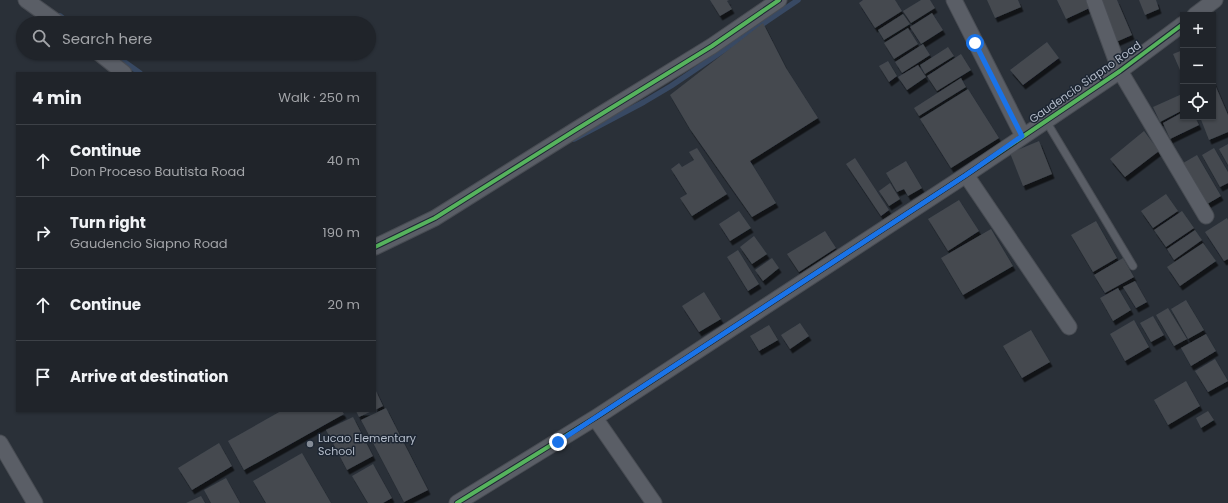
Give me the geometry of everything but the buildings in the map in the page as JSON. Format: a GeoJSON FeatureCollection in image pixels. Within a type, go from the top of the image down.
{"type":"FeatureCollection","features":[{"type":"Feature","properties":{"kind":"street"},"geometry":{"type":"LineString","coordinates":[[26,0],[48,16]]}},
{"type":"Feature","properties":{"kind":"street"},"geometry":{"type":"LineString","coordinates":[[376,247],[435,218],[712,46],[779,0]]}},
{"type":"Feature","properties":{"kind":"street"},"geometry":{"type":"LineString","coordinates":[[954,0],[1022,136]]}},
{"type":"Feature","properties":{"kind":"street"},"geometry":{"type":"LineString","coordinates":[[1094,0],[1120,71],[1206,216]]}},
{"type":"Feature","properties":{"kind":"street"},"geometry":{"type":"LineString","coordinates":[[1199,12],[1215,0]]}},
{"type":"Feature","properties":{"kind":"street","name":"Gaudencio Siapno Road"},"geometry":{"type":"LineString","coordinates":[[457,503],[595,418],[966,175],[1120,71],[1180,26]]}},
{"type":"Feature","properties":{"kind":"street"},"geometry":{"type":"LineString","coordinates":[[108,60],[123,72]]}},
{"type":"Feature","properties":{"kind":"street"},"geometry":{"type":"LineString","coordinates":[[966,175],[1069,327]]}},
{"type":"Feature","properties":{"kind":"street"},"geometry":{"type":"LineString","coordinates":[[595,418],[654,503]]}},
{"type":"Feature","properties":{"kind":"street"},"geometry":{"type":"LineString","coordinates":[[0,443],[35,503]]}},
{"type":"Feature","properties":{"kind":"lane"},"geometry":{"type":"LineString","coordinates":[[1046,120],[1133,266]]}},
{"type":"Feature","properties":{"kind":"waterway"},"geometry":{"type":"LineString","coordinates":[[574,139],[671,86],[798,0]]}},
{"type":"Feature","properties":{"kind":"waterway"},"geometry":{"type":"LineString","coordinates":[[122,60],[139,72]]}},
{"type":"Feature","properties":{"kind":"cycle path"},"geometry":{"type":"LineString","coordinates":[[376,247],[435,218],[712,46],[779,0]]}},
{"type":"Feature","properties":{"kind":"cycle path"},"geometry":{"type":"LineString","coordinates":[[457,503],[595,418],[966,175],[1120,71],[1180,26]]}},
{"type":"Feature","properties":{"kind":"place","name":"Lucao Elementary School"},"geometry":{"type":"Point","coordinates":[310,444]}},
{"type":"Feature","properties":{"kind":"route"},"geometry":{"type":"LineString","coordinates":[[558,442],[966,175],[1022,136],[975,43]]}}]}
